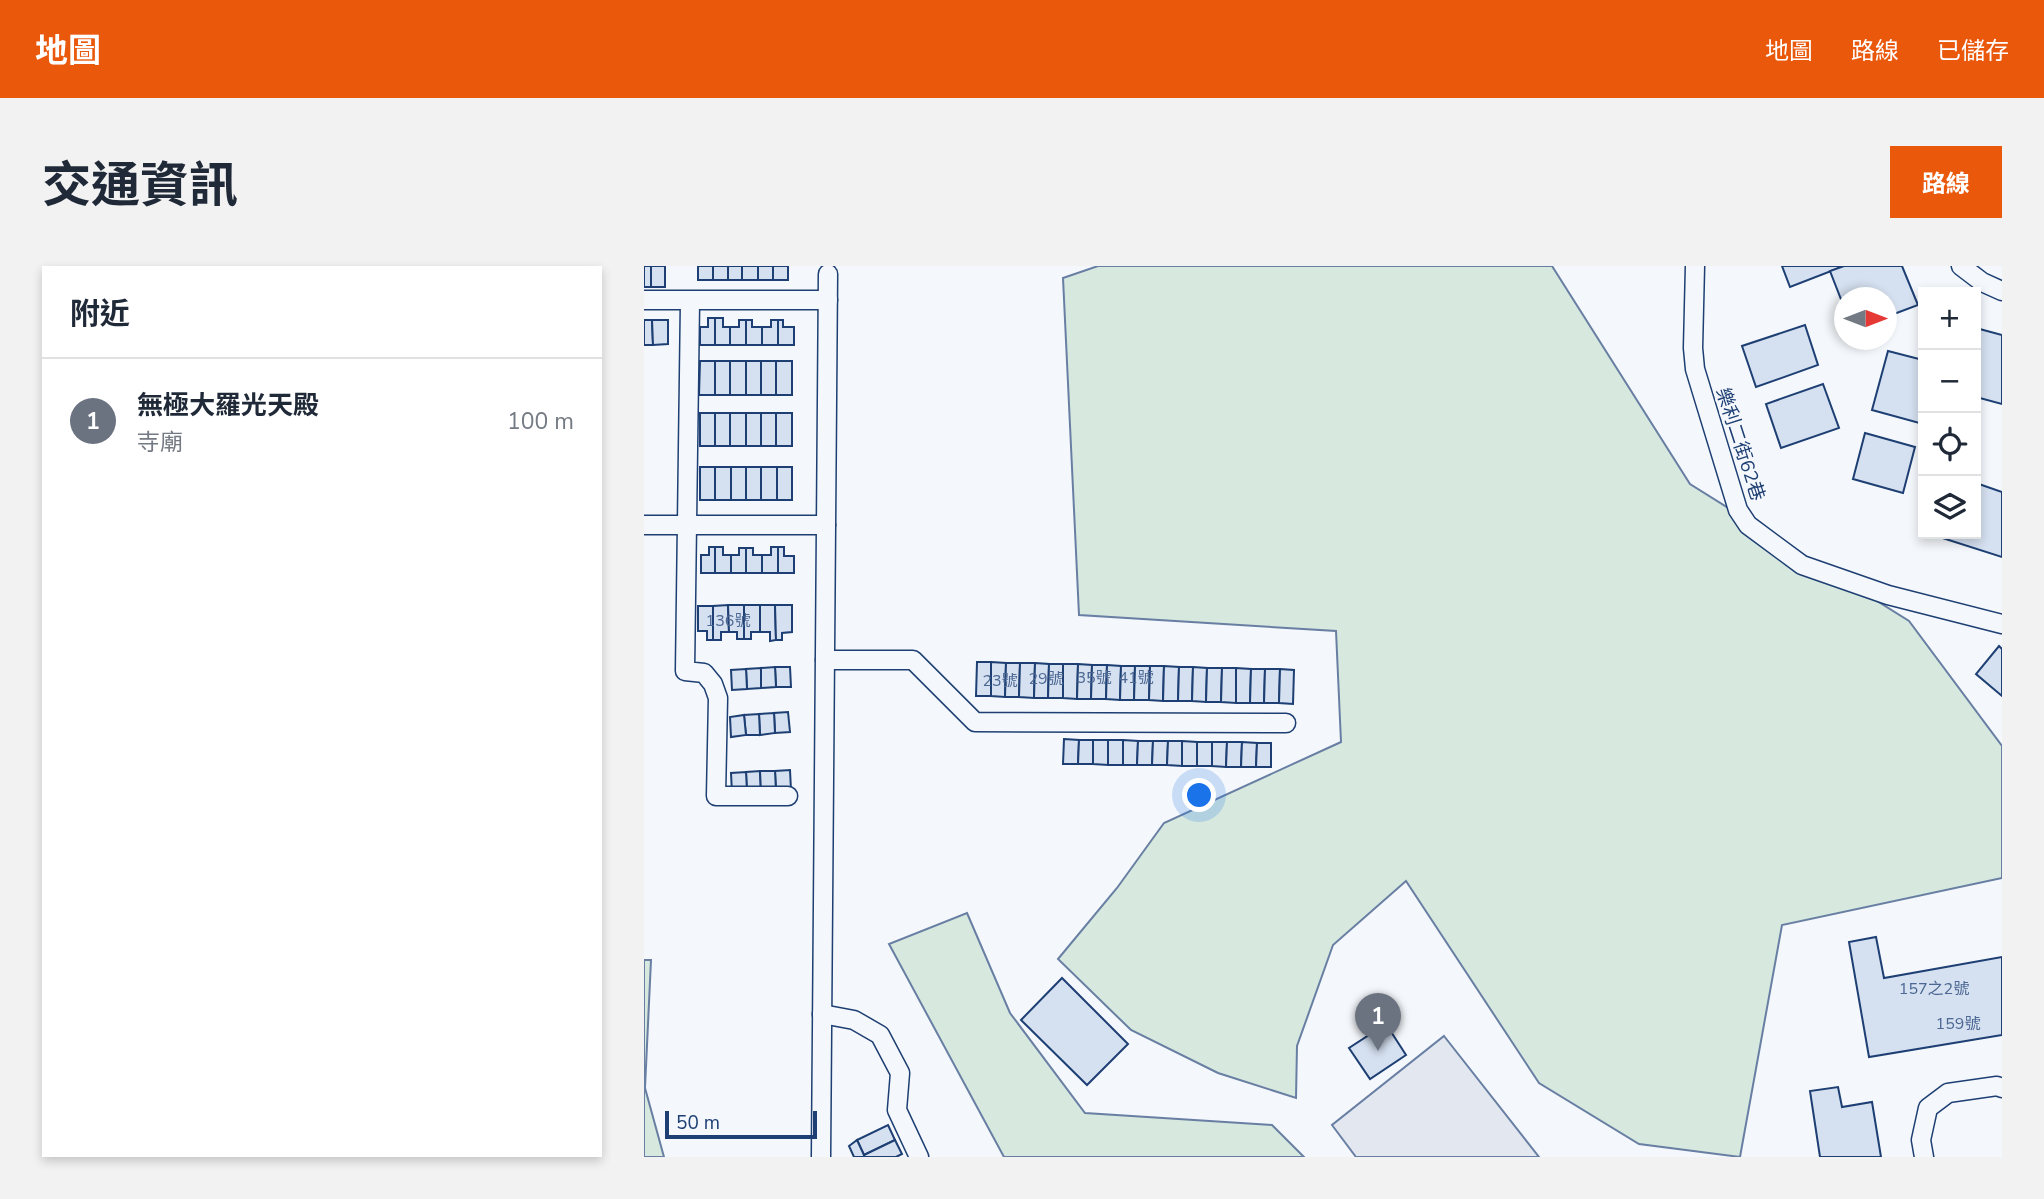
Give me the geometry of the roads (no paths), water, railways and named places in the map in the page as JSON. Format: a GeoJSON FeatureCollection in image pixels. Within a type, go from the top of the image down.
{"type":"FeatureCollection","features":[{"type":"Feature","properties":{"kind":"street","name":"樂利二街62巷"},"geometry":{"type":"LineString","coordinates":[[1695,266],[1693,348],[1696,369],[1738,510],[1748,525],[1802,565],[1888,595],[2002,624]]}},
{"type":"Feature","properties":{"kind":"street"},"geometry":{"type":"LineString","coordinates":[[1961,266],[1982,282],[2002,291]]}},
{"type":"Feature","properties":{"kind":"street"},"geometry":{"type":"LineString","coordinates":[[821,1157],[828,274]]}},
{"type":"Feature","properties":{"kind":"street"},"geometry":{"type":"LineString","coordinates":[[644,300],[828,300]]}},
{"type":"Feature","properties":{"kind":"street"},"geometry":{"type":"LineString","coordinates":[[690,302],[685,671],[704,673],[719,698],[716,796],[788,796]]}},
{"type":"Feature","properties":{"kind":"street"},"geometry":{"type":"LineString","coordinates":[[644,525],[826,525]]}},
{"type":"Feature","properties":{"kind":"street"},"geometry":{"type":"LineString","coordinates":[[825,660],[913,660],[975,722],[1286,723]]}},
{"type":"Feature","properties":{"kind":"street"},"geometry":{"type":"LineString","coordinates":[[822,1014],[854,1020],[880,1035],[900,1073],[897,1110],[919,1157]]}},
{"type":"Feature","properties":{"kind":"street"},"geometry":{"type":"LineString","coordinates":[[1924,1157],[1921,1140],[1928,1108],[1948,1093],[1997,1086],[2002,1088]]}},
{"type":"Feature","properties":{"kind":"place","name":"無極大羅光天殿"},"geometry":{"type":"Point","coordinates":[1378,1051]}}]}
